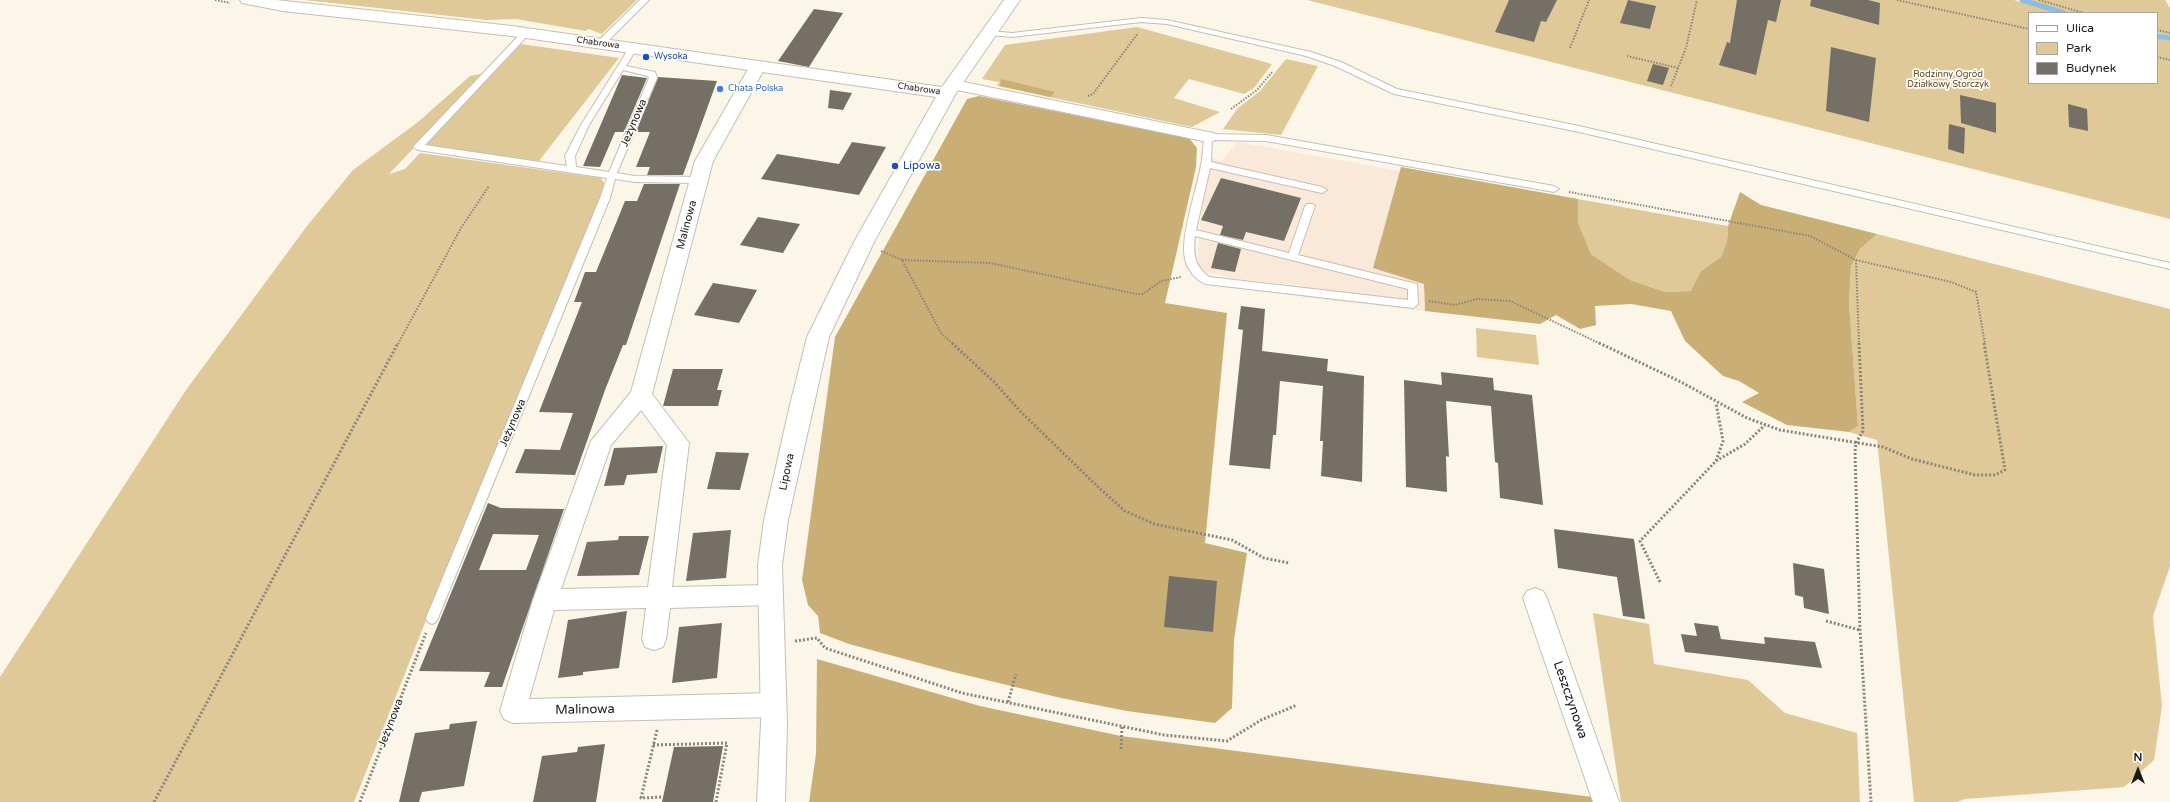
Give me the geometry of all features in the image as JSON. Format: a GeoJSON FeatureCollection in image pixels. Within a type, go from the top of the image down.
{"type":"FeatureCollection","features":[{"type":"Feature","properties":{"kind":"street","name":"Chabrowa"},"geometry":{"type":"LineString","coordinates":[[248,0],[283,6],[526,33],[758,66],[952,87]]}},
{"type":"Feature","properties":{"kind":"street","name":"Lipowa"},"geometry":{"type":"LineString","coordinates":[[771,802],[774,760],[770,565],[776,520],[800,409],[818,337],[864,242],[952,87],[1012,0]]}},
{"type":"Feature","properties":{"kind":"street","name":"Malinowa"},"geometry":{"type":"LineString","coordinates":[[758,66],[704,161],[641,395],[602,441],[545,600],[513,712],[773,705]]}},
{"type":"Feature","properties":{"kind":"street"},"geometry":{"type":"LineString","coordinates":[[952,87],[1208,137]]}},
{"type":"Feature","properties":{"kind":"street"},"geometry":{"type":"LineString","coordinates":[[641,395],[678,443],[654,639]]}},
{"type":"Feature","properties":{"kind":"street"},"geometry":{"type":"LineString","coordinates":[[545,600],[770,595]]}},
{"type":"Feature","properties":{"kind":"street","name":"Leszczynowa"},"geometry":{"type":"LineString","coordinates":[[1535,598],[1606,802]]}},
{"type":"Feature","properties":{"kind":"lane"},"geometry":{"type":"LineString","coordinates":[[601,44],[645,0]]}},
{"type":"Feature","properties":{"kind":"lane"},"geometry":{"type":"LineString","coordinates":[[990,33],[1012,35],[1141,20],[1166,22],[1308,54],[1338,64],[1394,91],[1579,129],[2170,266]]}},
{"type":"Feature","properties":{"kind":"lane"},"geometry":{"type":"LineString","coordinates":[[526,33],[418,147],[635,179],[699,180]]}},
{"type":"Feature","properties":{"kind":"lane"},"geometry":{"type":"LineString","coordinates":[[572,170],[570,156],[585,125],[633,48]]}},
{"type":"Feature","properties":{"kind":"lane","name":"Jeżynowa"},"geometry":{"type":"LineString","coordinates":[[432,618],[593,227],[612,175],[653,78],[652,74],[621,67]]}},
{"type":"Feature","properties":{"kind":"lane"},"geometry":{"type":"LineString","coordinates":[[1191,232],[1413,287],[1413,304],[1206,280],[1195,273],[1191,266],[1188,251],[1191,232],[1206,164],[1208,137],[1266,138],[1554,189]]}},
{"type":"Feature","properties":{"kind":"lane"},"geometry":{"type":"LineString","coordinates":[[1206,164],[1322,190]]}},
{"type":"Feature","properties":{"kind":"lane"},"geometry":{"type":"LineString","coordinates":[[1292,257],[1310,206]]}},
{"type":"Feature","properties":{"kind":"path"},"geometry":{"type":"LineString","coordinates":[[1570,48],[1589,0]]}},
{"type":"Feature","properties":{"kind":"path"},"geometry":{"type":"LineString","coordinates":[[1671,86],[1686,48],[1697,0]]}},
{"type":"Feature","properties":{"kind":"path"},"geometry":{"type":"LineString","coordinates":[[1897,0],[2028,29]]}},
{"type":"Feature","properties":{"kind":"path"},"geometry":{"type":"LineString","coordinates":[[2039,0],[2081,12]]}},
{"type":"Feature","properties":{"kind":"path"},"geometry":{"type":"LineString","coordinates":[[2158,30],[2170,33]]}},
{"type":"Feature","properties":{"kind":"path"},"geometry":{"type":"LineString","coordinates":[[1084,95],[1093,94],[1139,31]]}},
{"type":"Feature","properties":{"kind":"path"},"geometry":{"type":"LineString","coordinates":[[1627,56],[1678,68]]}},
{"type":"Feature","properties":{"kind":"path"},"geometry":{"type":"LineString","coordinates":[[2158,57],[2170,60]]}},
{"type":"Feature","properties":{"kind":"path"},"geometry":{"type":"LineString","coordinates":[[1232,109],[1257,90],[1273,71]]}},
{"type":"Feature","properties":{"kind":"path"},"geometry":{"type":"LineString","coordinates":[[154,802],[422,299],[461,228],[488,186]]}},
{"type":"Feature","properties":{"kind":"path"},"geometry":{"type":"LineString","coordinates":[[1412,298],[1455,305],[1477,299],[1510,301],[1681,382],[1716,402],[1765,425],[1780,430],[1883,447],[1912,459],[1975,475],[1995,474],[2005,470],[1976,292],[1951,282],[1856,260],[1810,236],[1554,189]]}},
{"type":"Feature","properties":{"kind":"path"},"geometry":{"type":"LineString","coordinates":[[864,242],[885,254],[902,260],[990,263],[1136,294],[1143,294],[1162,281],[1195,273]]}},
{"type":"Feature","properties":{"kind":"path"},"geometry":{"type":"LineString","coordinates":[[902,260],[942,333],[994,382],[1020,411],[1096,486],[1125,511],[1154,524],[1232,540],[1264,558],[1289,563]]}},
{"type":"Feature","properties":{"kind":"path"},"geometry":{"type":"LineString","coordinates":[[1856,260],[1863,431],[1856,443],[1856,542],[1860,630],[1872,802]]}},
{"type":"Feature","properties":{"kind":"path"},"geometry":{"type":"LineString","coordinates":[[1716,402],[1722,441],[1716,461]]}},
{"type":"Feature","properties":{"kind":"path"},"geometry":{"type":"LineString","coordinates":[[1660,582],[1640,541],[1716,461],[1745,444],[1765,425]]}},
{"type":"Feature","properties":{"kind":"path","name":"Jeżynowa"},"geometry":{"type":"LineString","coordinates":[[360,802],[432,618]]}},
{"type":"Feature","properties":{"kind":"path"},"geometry":{"type":"LineString","coordinates":[[1826,620],[1860,630]]}},
{"type":"Feature","properties":{"kind":"path"},"geometry":{"type":"LineString","coordinates":[[811,638],[817,638],[825,648],[962,692],[1164,735],[1227,741],[1261,720],[1297,705]]}},
{"type":"Feature","properties":{"kind":"path"},"geometry":{"type":"LineString","coordinates":[[1008,702],[1016,674]]}},
{"type":"Feature","properties":{"kind":"path"},"geometry":{"type":"LineString","coordinates":[[662,708],[641,798],[663,798]]}},
{"type":"Feature","properties":{"kind":"path"},"geometry":{"type":"LineString","coordinates":[[1121,750],[1122,726]]}},
{"type":"Feature","properties":{"kind":"path"},"geometry":{"type":"LineString","coordinates":[[654,745],[726,743],[716,802]]}},
{"type":"Feature","properties":{"kind":"shaded area"},"geometry":{"type":"Polygon","coordinates":[[[1001,79],[1055,92],[1051,97],[1000,86],[1001,79]]]}},
{"type":"Feature","properties":{"kind":"shaded area"},"geometry":{"type":"Polygon","coordinates":[[[979,96],[1189,138],[1197,148],[1196,167],[1165,303],[1227,313],[1205,543],[1247,553],[1234,640],[1232,708],[1215,723],[1127,711],[1061,698],[949,671],[849,644],[820,633],[818,616],[808,605],[802,580],[835,337],[967,99],[979,96]]]}},
{"type":"Feature","properties":{"kind":"shaded area"},"geometry":{"type":"Polygon","coordinates":[[[1238,142],[1400,171],[1396,188],[1424,284],[1425,311],[1303,297],[1304,286],[1232,278],[1204,271],[1200,268],[1198,258],[1200,221],[1211,158],[1221,161],[1238,142]]]}},
{"type":"Feature","properties":{"kind":"shaded area"},"geometry":{"type":"Polygon","coordinates":[[[1401,167],[1578,199],[1578,222],[1591,254],[1630,280],[1665,292],[1691,291],[1701,271],[1721,257],[1727,242],[1728,226],[1740,192],[1761,205],[1877,234],[1860,249],[1851,266],[1849,303],[1858,426],[1849,432],[1787,425],[1742,402],[1759,393],[1739,381],[1723,376],[1685,341],[1671,311],[1631,304],[1595,306],[1596,325],[1580,329],[1556,315],[1540,324],[1425,311],[1424,284],[1373,268],[1401,167]]]}},
{"type":"Feature","properties":{"kind":"shaded area"},"geometry":{"type":"Polygon","coordinates":[[[817,659],[980,706],[1121,736],[1592,797],[1593,802],[809,802],[816,754],[817,659]]]}},
{"type":"Feature","properties":{"kind":"green space"},"geometry":{"type":"Polygon","coordinates":[[[305,0],[637,0],[602,34],[588,29],[586,31],[516,19],[486,20],[305,0]]]}},
{"type":"Feature","properties":{"kind":"green space","name":"Rodzinny Ogród Działkowy Storczyk"},"geometry":{"type":"Polygon","coordinates":[[[1307,0],[2014,0],[2056,12],[2028,12],[2028,84],[2158,84],[2158,37],[2170,40],[2170,219],[1307,0]]]}},
{"type":"Feature","properties":{"kind":"green space"},"geometry":{"type":"Polygon","coordinates":[[[2024,0],[2165,0],[2170,8],[2170,36],[2158,33],[2158,12],[2064,12],[2024,0]]]}},
{"type":"Feature","properties":{"kind":"green space"},"geometry":{"type":"Polygon","coordinates":[[[1137,27],[1272,64],[1254,88],[1244,94],[1189,79],[1174,98],[1220,112],[1192,127],[997,86],[999,82],[982,79],[1005,45],[1137,27]]]}},
{"type":"Feature","properties":{"kind":"green space"},"geometry":{"type":"Polygon","coordinates":[[[521,44],[619,58],[539,161],[425,145],[521,44]]]}},
{"type":"Feature","properties":{"kind":"green space"},"geometry":{"type":"Polygon","coordinates":[[[1286,59],[1318,66],[1281,135],[1223,129],[1238,108],[1260,91],[1286,59]]]}},
{"type":"Feature","properties":{"kind":"green space"},"geometry":{"type":"Polygon","coordinates":[[[485,73],[389,174],[405,169],[420,153],[601,178],[605,184],[434,600],[354,802],[0,802],[0,677],[186,390],[307,226],[353,170],[418,122],[470,76],[485,73]]]}},
{"type":"Feature","properties":{"kind":"green space"},"geometry":{"type":"Polygon","coordinates":[[[1578,199],[1728,226],[1727,242],[1721,257],[1701,271],[1692,291],[1665,292],[1630,280],[1591,254],[1578,222],[1578,199]]]}},
{"type":"Feature","properties":{"kind":"green space"},"geometry":{"type":"Polygon","coordinates":[[[1877,234],[2170,309],[2170,566],[2153,616],[2162,706],[2154,760],[2124,787],[1965,799],[1957,802],[1914,802],[1877,440],[1849,432],[1858,426],[1849,303],[1851,266],[1860,249],[1877,234]]]}},
{"type":"Feature","properties":{"kind":"green space"},"geometry":{"type":"Polygon","coordinates":[[[1476,328],[1536,335],[1539,365],[1477,357],[1476,328]]]}},
{"type":"Feature","properties":{"kind":"green space"},"geometry":{"type":"Polygon","coordinates":[[[1593,613],[1649,624],[1654,664],[1748,680],[1785,713],[1857,733],[1860,802],[1621,802],[1593,613]]]}},
{"type":"Feature","properties":{"kind":"building"},"geometry":{"type":"Polygon","coordinates":[[[1509,0],[1557,0],[1546,22],[1541,21],[1534,42],[1495,32],[1509,0]]]}},
{"type":"Feature","properties":{"kind":"building"},"geometry":{"type":"Polygon","coordinates":[[[1628,0],[1656,6],[1650,29],[1620,23],[1628,0]]]}},
{"type":"Feature","properties":{"kind":"building"},"geometry":{"type":"Polygon","coordinates":[[[1737,0],[1781,0],[1776,22],[1768,20],[1756,75],[1719,65],[1727,42],[1730,43],[1737,0]]]}},
{"type":"Feature","properties":{"kind":"building"},"geometry":{"type":"Polygon","coordinates":[[[1811,0],[1868,0],[1880,3],[1879,25],[1810,6],[1811,0]]]}},
{"type":"Feature","properties":{"kind":"building"},"geometry":{"type":"Polygon","coordinates":[[[814,9],[843,13],[809,67],[778,61],[814,9]]]}},
{"type":"Feature","properties":{"kind":"building"},"geometry":{"type":"Polygon","coordinates":[[[1831,47],[1876,58],[1869,122],[1826,111],[1831,47]]]}},
{"type":"Feature","properties":{"kind":"building"},"geometry":{"type":"Polygon","coordinates":[[[1653,64],[1669,68],[1663,85],[1647,81],[1653,64]]]}},
{"type":"Feature","properties":{"kind":"building"},"geometry":{"type":"Polygon","coordinates":[[[622,75],[647,78],[624,132],[615,132],[600,167],[583,166],[622,75]]]}},
{"type":"Feature","properties":{"kind":"building"},"geometry":{"type":"Polygon","coordinates":[[[658,77],[717,81],[683,175],[647,175],[650,167],[636,167],[650,132],[636,132],[658,77]]]}},
{"type":"Feature","properties":{"kind":"building"},"geometry":{"type":"Polygon","coordinates":[[[830,90],[852,93],[843,110],[828,108],[830,90]]]}},
{"type":"Feature","properties":{"kind":"building"},"geometry":{"type":"Polygon","coordinates":[[[1960,95],[1996,103],[1996,133],[1961,123],[1960,95]]]}},
{"type":"Feature","properties":{"kind":"building"},"geometry":{"type":"Polygon","coordinates":[[[2068,104],[2087,109],[2088,131],[2069,127],[2068,104]]]}},
{"type":"Feature","properties":{"kind":"building"},"geometry":{"type":"Polygon","coordinates":[[[1949,124],[1965,128],[1964,154],[1948,149],[1949,124]]]}},
{"type":"Feature","properties":{"kind":"building"},"geometry":{"type":"Polygon","coordinates":[[[852,142],[886,147],[859,195],[761,179],[777,154],[839,164],[852,142]]]}},
{"type":"Feature","properties":{"kind":"building"},"geometry":{"type":"Polygon","coordinates":[[[1221,178],[1301,198],[1284,241],[1246,232],[1243,240],[1220,235],[1223,226],[1201,220],[1221,178]]]}},
{"type":"Feature","properties":{"kind":"building"},"geometry":{"type":"Polygon","coordinates":[[[644,184],[680,184],[626,345],[623,345],[605,390],[575,475],[515,473],[525,449],[560,450],[573,413],[539,412],[582,302],[574,302],[585,272],[596,272],[625,201],[637,201],[644,184]]]}},
{"type":"Feature","properties":{"kind":"building"},"geometry":{"type":"Polygon","coordinates":[[[758,217],[800,224],[783,253],[740,245],[758,217]]]}},
{"type":"Feature","properties":{"kind":"building"},"geometry":{"type":"Polygon","coordinates":[[[1218,243],[1241,249],[1235,272],[1211,268],[1218,243]]]}},
{"type":"Feature","properties":{"kind":"building"},"geometry":{"type":"Polygon","coordinates":[[[713,283],[757,290],[739,323],[694,315],[713,283]]]}},
{"type":"Feature","properties":{"kind":"building"},"geometry":{"type":"Polygon","coordinates":[[[1241,306],[1265,309],[1262,351],[1328,359],[1327,371],[1364,376],[1362,482],[1321,476],[1323,441],[1320,441],[1323,386],[1280,381],[1276,435],[1273,435],[1270,469],[1229,465],[1243,330],[1238,329],[1241,306]]]}},
{"type":"Feature","properties":{"kind":"building"},"geometry":{"type":"Polygon","coordinates":[[[673,369],[723,369],[717,390],[722,390],[718,406],[663,406],[673,369]]]}},
{"type":"Feature","properties":{"kind":"building"},"geometry":{"type":"Polygon","coordinates":[[[1441,372],[1493,378],[1494,390],[1532,395],[1543,505],[1500,498],[1498,463],[1495,462],[1491,406],[1446,401],[1449,457],[1446,456],[1447,492],[1406,487],[1404,380],[1442,385],[1441,372]]]}},
{"type":"Feature","properties":{"kind":"building"},"geometry":{"type":"Polygon","coordinates":[[[663,446],[657,473],[627,475],[624,485],[604,486],[614,448],[663,446]]]}},
{"type":"Feature","properties":{"kind":"building"},"geometry":{"type":"Polygon","coordinates":[[[716,452],[749,453],[740,490],[707,489],[716,452]]]}},
{"type":"Feature","properties":{"kind":"building"},"geometry":{"type":"Polygon","coordinates":[[[488,503],[501,508],[564,509],[502,687],[484,687],[490,672],[419,671],[488,503]],[[493,534],[479,570],[526,570],[539,535],[493,534]]]}},
{"type":"Feature","properties":{"kind":"building"},"geometry":{"type":"Polygon","coordinates":[[[1554,529],[1634,539],[1645,619],[1623,616],[1617,577],[1558,568],[1554,529]]]}},
{"type":"Feature","properties":{"kind":"building"},"geometry":{"type":"Polygon","coordinates":[[[731,530],[726,578],[686,581],[693,533],[731,530]]]}},
{"type":"Feature","properties":{"kind":"building"},"geometry":{"type":"Polygon","coordinates":[[[619,536],[649,536],[639,575],[577,576],[587,542],[618,540],[619,536]]]}},
{"type":"Feature","properties":{"kind":"building"},"geometry":{"type":"Polygon","coordinates":[[[1793,563],[1824,569],[1829,614],[1804,608],[1803,597],[1795,595],[1793,563]]]}},
{"type":"Feature","properties":{"kind":"building"},"geometry":{"type":"Polygon","coordinates":[[[1169,576],[1217,581],[1213,632],[1164,627],[1169,576]]]}},
{"type":"Feature","properties":{"kind":"building"},"geometry":{"type":"Polygon","coordinates":[[[627,611],[619,668],[583,672],[583,675],[558,678],[568,620],[627,611]]]}},
{"type":"Feature","properties":{"kind":"building"},"geometry":{"type":"Polygon","coordinates":[[[722,623],[717,678],[672,683],[679,627],[722,623]]]}},
{"type":"Feature","properties":{"kind":"building"},"geometry":{"type":"Polygon","coordinates":[[[1694,623],[1718,626],[1721,639],[1765,644],[1764,637],[1815,642],[1822,668],[1685,652],[1681,634],[1697,636],[1694,623]]]}},
{"type":"Feature","properties":{"kind":"building"},"geometry":{"type":"Polygon","coordinates":[[[477,721],[464,786],[422,792],[419,802],[399,802],[415,733],[449,729],[450,724],[477,721]]]}},
{"type":"Feature","properties":{"kind":"building"},"geometry":{"type":"Polygon","coordinates":[[[605,744],[596,802],[533,802],[542,756],[577,752],[578,747],[605,744]]]}},
{"type":"Feature","properties":{"kind":"building"},"geometry":{"type":"Polygon","coordinates":[[[723,746],[713,802],[662,802],[674,747],[723,746]]]}},
{"type":"Feature","properties":{"kind":"waterway"},"geometry":{"type":"LineString","coordinates":[[2022,0],[2061,12]]}},
{"type":"Feature","properties":{"kind":"waterway"},"geometry":{"type":"LineString","coordinates":[[2158,36],[2170,38]]}},
{"type":"Feature","properties":{"kind":"place","name":"Wysoka"},"geometry":{"type":"Point","coordinates":[646,57]}},
{"type":"Feature","properties":{"kind":"place","name":"Chata Polska"},"geometry":{"type":"Point","coordinates":[720,89]}},
{"type":"Feature","properties":{"kind":"place","name":"Lipowa"},"geometry":{"type":"Point","coordinates":[895,166]}}]}
